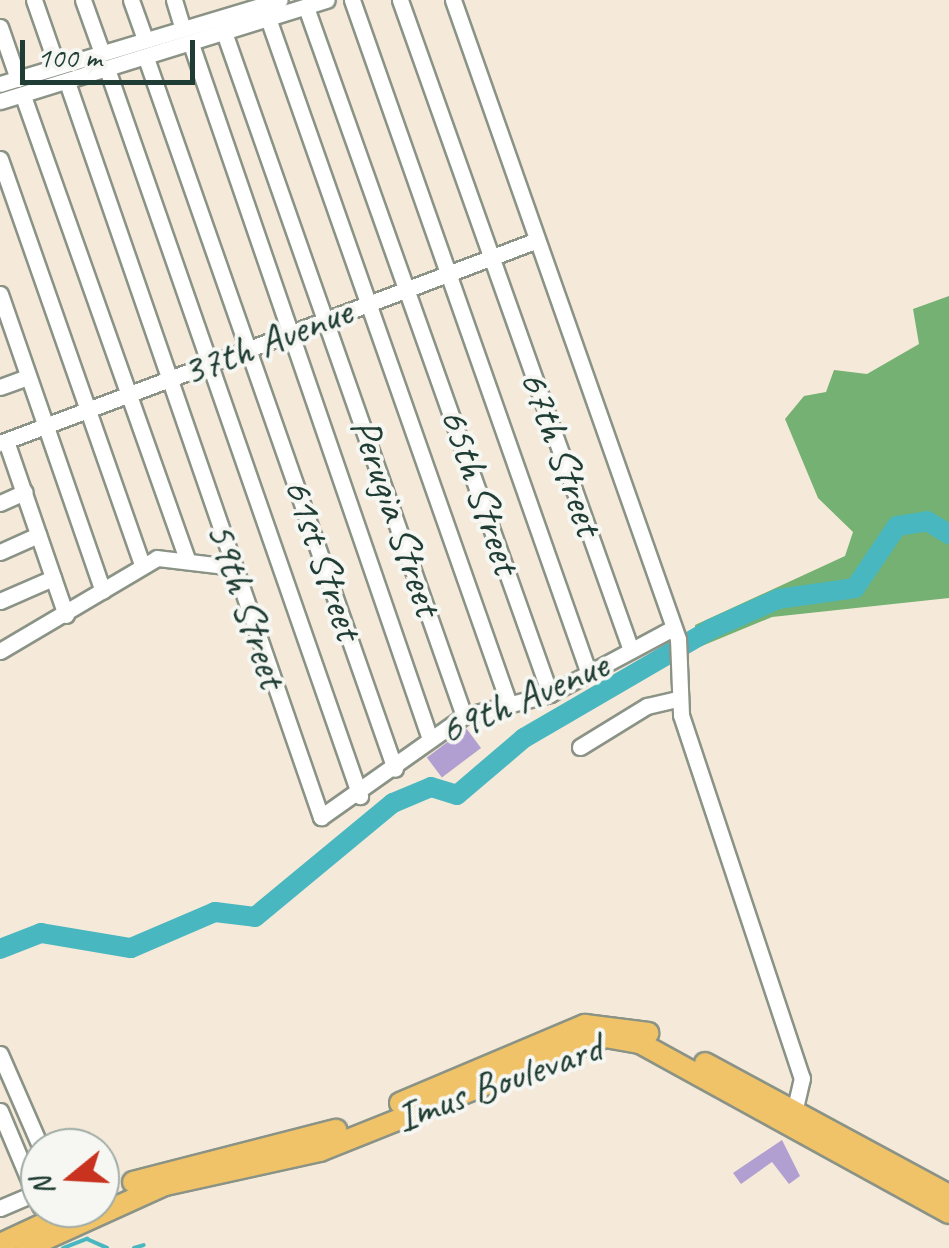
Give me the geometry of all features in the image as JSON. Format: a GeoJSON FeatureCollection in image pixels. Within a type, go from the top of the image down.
{"type":"FeatureCollection","features":[{"type":"Feature","properties":{"kind":"main road","name":"Imus Boulevard"},"geometry":{"type":"LineString","coordinates":[[120,1190],[197,1160],[328,1134],[605,1022],[642,1030],[949,1213]]}},
{"type":"Feature","properties":{"kind":"main road","name":"Imus Boulevard"},"geometry":{"type":"LineString","coordinates":[[120,1195],[320,1151],[606,1036],[640,1044],[949,1195]]}},
{"type":"Feature","properties":{"kind":"main road","name":"Imus Boulevard"},"geometry":{"type":"LineString","coordinates":[[0,1244],[22,1228]]}},
{"type":"Feature","properties":{"kind":"street"},"geometry":{"type":"LineString","coordinates":[[34,0],[58,66]]}},
{"type":"Feature","properties":{"kind":"street"},"geometry":{"type":"LineString","coordinates":[[84,0],[360,796]]}},
{"type":"Feature","properties":{"kind":"street"},"geometry":{"type":"LineString","coordinates":[[131,0],[145,39]]}},
{"type":"Feature","properties":{"kind":"street"},"geometry":{"type":"LineString","coordinates":[[174,0],[184,28]]}},
{"type":"Feature","properties":{"kind":"street"},"geometry":{"type":"LineString","coordinates":[[220,0],[226,17]]}},
{"type":"Feature","properties":{"kind":"street"},"geometry":{"type":"LineString","coordinates":[[0,84],[20,88],[67,82],[145,39],[269,6],[307,10],[328,0]]}},
{"type":"Feature","properties":{"kind":"street"},"geometry":{"type":"LineString","coordinates":[[352,0],[589,674]]}},
{"type":"Feature","properties":{"kind":"street","name":"67th Street"},"geometry":{"type":"LineString","coordinates":[[400,0],[631,650]]}},
{"type":"Feature","properties":{"kind":"street"},"geometry":{"type":"LineString","coordinates":[[453,0],[673,628],[680,653],[678,699],[802,1078],[793,1118]]}},
{"type":"Feature","properties":{"kind":"street"},"geometry":{"type":"LineString","coordinates":[[0,101],[58,66],[146,58],[225,35],[269,6]]}},
{"type":"Feature","properties":{"kind":"street"},"geometry":{"type":"LineString","coordinates":[[269,6],[366,304],[509,704]]}},
{"type":"Feature","properties":{"kind":"street","name":"65th Street"},"geometry":{"type":"LineString","coordinates":[[307,10],[550,694]]}},
{"type":"Feature","properties":{"kind":"street"},"geometry":{"type":"LineString","coordinates":[[0,27],[187,560]]}},
{"type":"Feature","properties":{"kind":"street","name":"Perugia Street"},"geometry":{"type":"LineString","coordinates":[[225,35],[328,318],[464,716]]}},
{"type":"Feature","properties":{"kind":"street"},"geometry":{"type":"LineString","coordinates":[[191,44],[429,736]]}},
{"type":"Feature","properties":{"kind":"street","name":"61st Street"},"geometry":{"type":"LineString","coordinates":[[146,58],[395,770]]}},
{"type":"Feature","properties":{"kind":"street","name":"59th Street"},"geometry":{"type":"LineString","coordinates":[[67,82],[166,380],[318,812],[334,814]]}},
{"type":"Feature","properties":{"kind":"street"},"geometry":{"type":"LineString","coordinates":[[0,159],[142,564]]}},
{"type":"Feature","properties":{"kind":"street","name":"37th Avenue"},"geometry":{"type":"LineString","coordinates":[[3,442],[535,241]]}},
{"type":"Feature","properties":{"kind":"street"},"geometry":{"type":"LineString","coordinates":[[0,294],[6,335],[27,376],[103,590]]}},
{"type":"Feature","properties":{"kind":"street"},"geometry":{"type":"LineString","coordinates":[[0,387],[27,376]]}},
{"type":"Feature","properties":{"kind":"street"},"geometry":{"type":"LineString","coordinates":[[3,442],[25,492],[66,615]]}},
{"type":"Feature","properties":{"kind":"street"},"geometry":{"type":"LineString","coordinates":[[0,502],[25,492]]}},
{"type":"Feature","properties":{"kind":"street"},"geometry":{"type":"LineString","coordinates":[[0,552],[38,535]]}},
{"type":"Feature","properties":{"kind":"street"},"geometry":{"type":"LineString","coordinates":[[0,651],[66,615],[142,564],[187,560],[232,567]]}},
{"type":"Feature","properties":{"kind":"street"},"geometry":{"type":"LineString","coordinates":[[0,601],[52,578]]}},
{"type":"Feature","properties":{"kind":"street","name":"69th Avenue"},"geometry":{"type":"LineString","coordinates":[[334,814],[395,770],[429,736],[464,716],[550,694],[673,628]]}},
{"type":"Feature","properties":{"kind":"street"},"geometry":{"type":"LineString","coordinates":[[580,747],[647,706],[678,699]]}},
{"type":"Feature","properties":{"kind":"street"},"geometry":{"type":"LineString","coordinates":[[0,1054],[32,1128]]}},
{"type":"Feature","properties":{"kind":"street"},"geometry":{"type":"LineString","coordinates":[[2,1120],[20,1161]]}},
{"type":"Feature","properties":{"kind":"green space"},"geometry":{"type":"Polygon","coordinates":[[[949,296],[949,598],[772,617],[697,648],[695,625],[845,556],[853,532],[818,498],[785,419],[804,396],[826,392],[834,370],[867,374],[919,344],[913,309],[949,296]]]}},
{"type":"Feature","properties":{"kind":"building"},"geometry":{"type":"Polygon","coordinates":[[[466,728],[481,748],[442,777],[427,757],[466,728]]]}},
{"type":"Feature","properties":{"kind":"building"},"geometry":{"type":"Polygon","coordinates":[[[782,1140],[800,1176],[789,1184],[772,1162],[741,1184],[733,1173],[782,1140]]]}},
{"type":"Feature","properties":{"kind":"waterway"},"geometry":{"type":"LineString","coordinates":[[0,949],[41,933],[131,948],[215,912],[255,917],[393,803],[431,787],[457,795],[524,738],[711,629],[778,599],[855,588],[897,526],[927,521],[949,534]]}},
{"type":"Feature","properties":{"kind":"waterway"},"geometry":{"type":"LineString","coordinates":[[63,1248],[87,1239],[107,1248]]}},
{"type":"Feature","properties":{"kind":"waterway"},"geometry":{"type":"LineString","coordinates":[[134,1248],[144,1245]]}}]}
